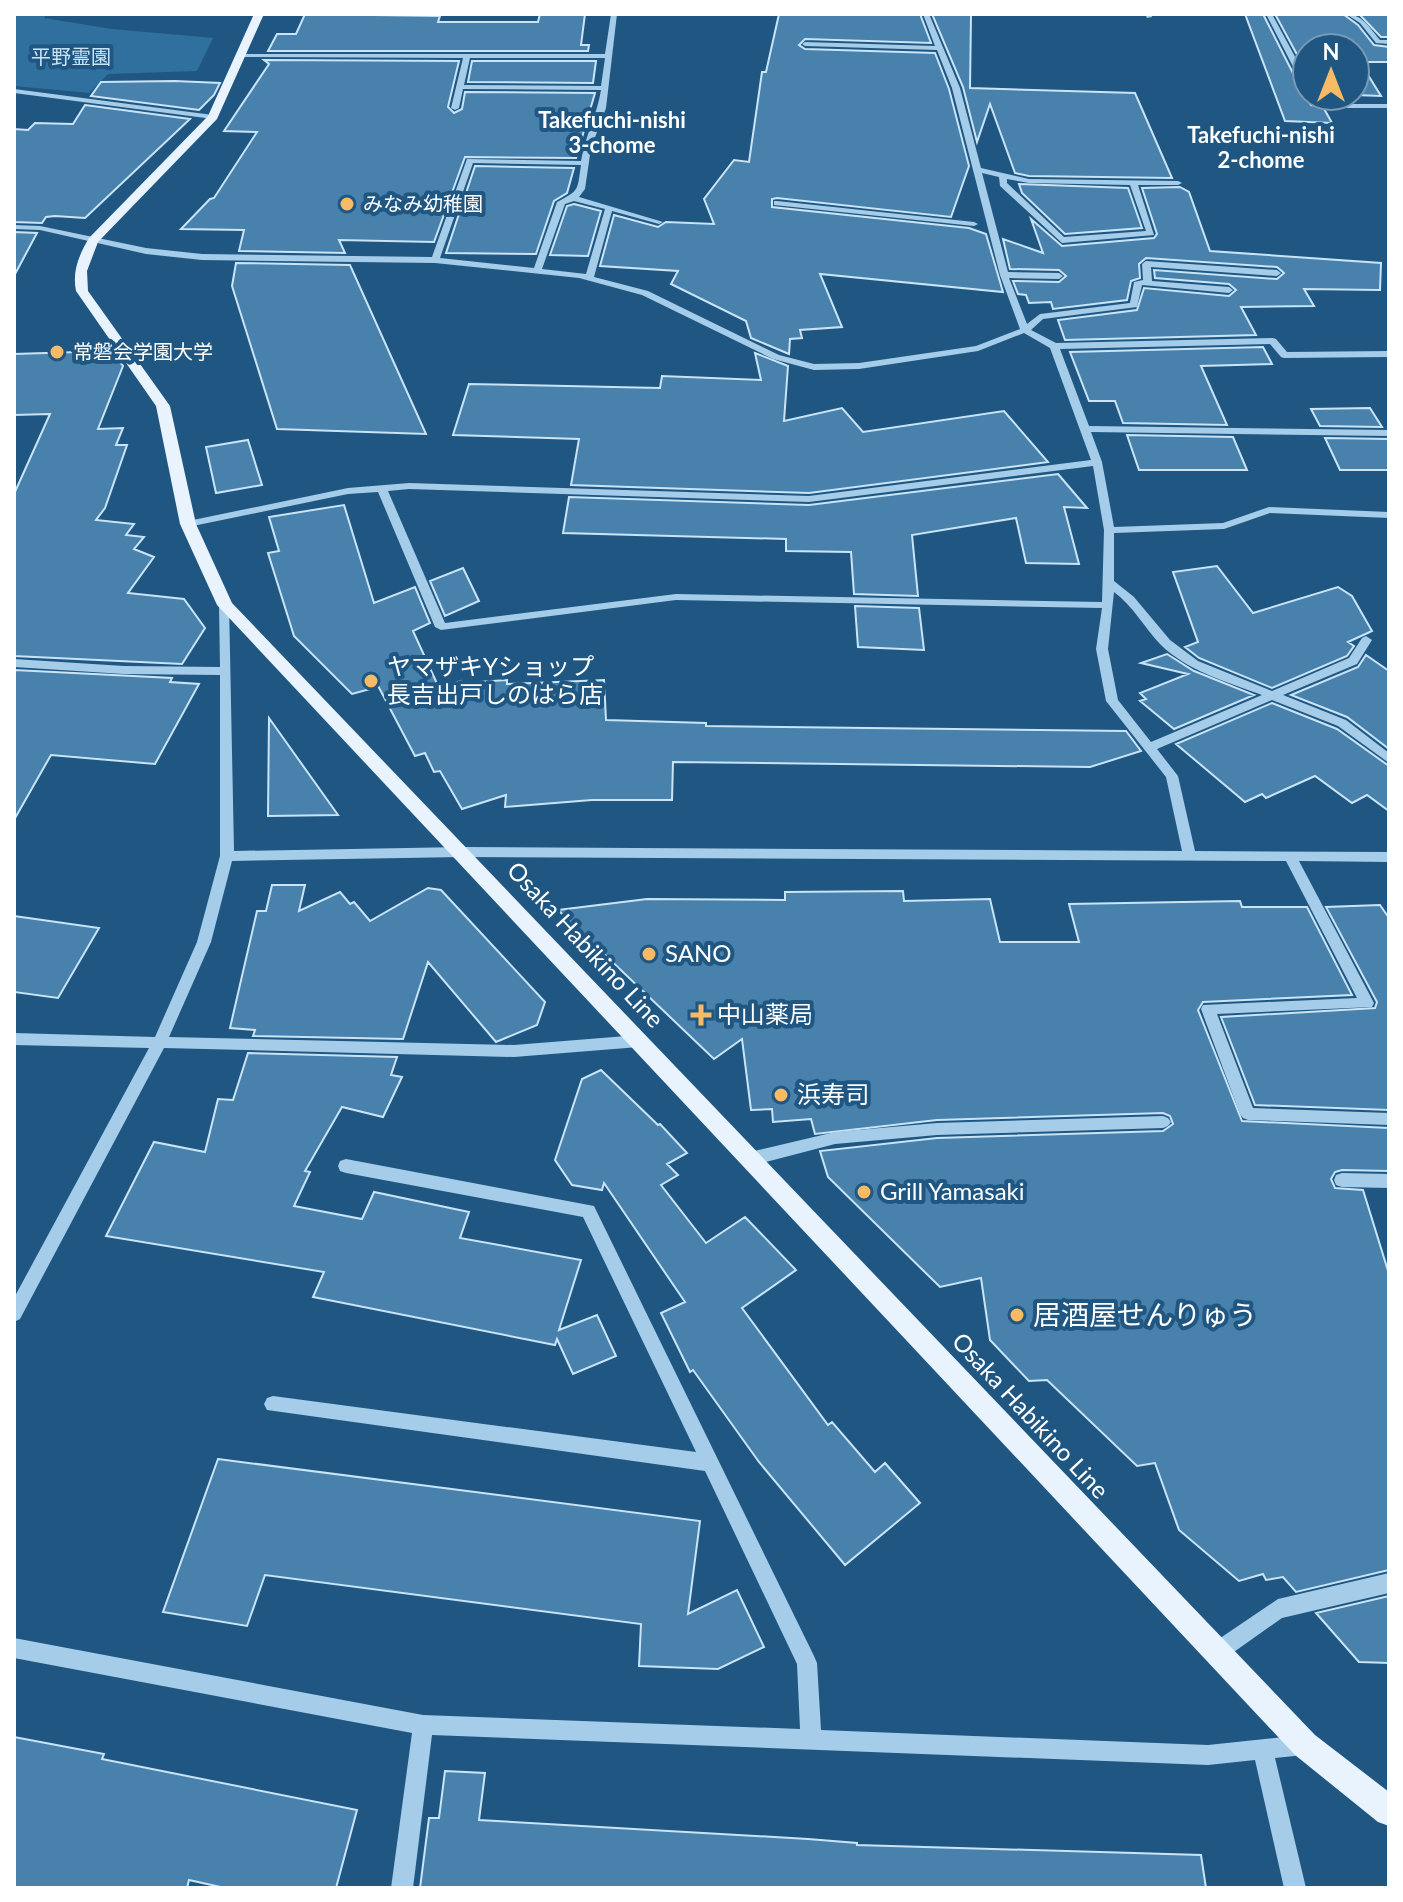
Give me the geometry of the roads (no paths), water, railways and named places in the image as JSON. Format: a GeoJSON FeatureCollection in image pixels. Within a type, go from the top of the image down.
{"type":"FeatureCollection","features":[{"type":"Feature","properties":{"kind":"main road","name":"Osaka Habikino Line"},"geometry":{"type":"LineString","coordinates":[[259,14],[213,117],[93,241],[80,265],[82,291],[163,406],[188,524],[225,605],[1305,1745],[1389,1811]]}},
{"type":"Feature","properties":{"kind":"street"},"geometry":{"type":"LineString","coordinates":[[574,198],[581,189],[585,163],[602,108],[614,14]]}},
{"type":"Feature","properties":{"kind":"street"},"geometry":{"type":"LineString","coordinates":[[926,14],[956,88],[1004,275],[1025,330],[1054,346],[1273,341],[1284,355],[1389,354]]}},
{"type":"Feature","properties":{"kind":"street"},"geometry":{"type":"LineString","coordinates":[[1269,14],[1291,56]]}},
{"type":"Feature","properties":{"kind":"street"},"geometry":{"type":"LineString","coordinates":[[1349,14],[1362,22],[1378,42],[1389,42]]}},
{"type":"Feature","properties":{"kind":"street"},"geometry":{"type":"LineString","coordinates":[[805,44],[940,48]]}},
{"type":"Feature","properties":{"kind":"street"},"geometry":{"type":"LineString","coordinates":[[240,55],[608,56]]}},
{"type":"Feature","properties":{"kind":"street"},"geometry":{"type":"LineString","coordinates":[[455,108],[467,55]]}},
{"type":"Feature","properties":{"kind":"street"},"geometry":{"type":"LineString","coordinates":[[459,87],[605,88]]}},
{"type":"Feature","properties":{"kind":"street"},"geometry":{"type":"LineString","coordinates":[[14,91],[213,117]]}},
{"type":"Feature","properties":{"kind":"street"},"geometry":{"type":"LineString","coordinates":[[435,260],[470,161],[585,163]]}},
{"type":"Feature","properties":{"kind":"street"},"geometry":{"type":"LineString","coordinates":[[977,170],[1029,181],[1178,183]]}},
{"type":"Feature","properties":{"kind":"street"},"geometry":{"type":"LineString","coordinates":[[1003,175],[1003,184],[1062,240],[1151,233],[1133,182]]}},
{"type":"Feature","properties":{"kind":"street"},"geometry":{"type":"LineString","coordinates":[[538,269],[561,202],[574,198],[659,222]]}},
{"type":"Feature","properties":{"kind":"street"},"geometry":{"type":"LineString","coordinates":[[777,203],[974,224]]}},
{"type":"Feature","properties":{"kind":"street"},"geometry":{"type":"LineString","coordinates":[[590,277],[609,208]]}},
{"type":"Feature","properties":{"kind":"street"},"geometry":{"type":"LineString","coordinates":[[14,227],[40,228],[146,251],[202,257],[435,260],[590,277],[645,293],[776,357],[814,367],[859,366],[978,348],[1025,330],[1040,317],[1134,305],[1138,282],[1229,290]]}},
{"type":"Feature","properties":{"kind":"street"},"geometry":{"type":"LineString","coordinates":[[1148,284],[1146,264],[1277,273]]}},
{"type":"Feature","properties":{"kind":"street"},"geometry":{"type":"LineString","coordinates":[[1004,275],[1059,276]]}},
{"type":"Feature","properties":{"kind":"street"},"geometry":{"type":"LineString","coordinates":[[1054,346],[1097,462],[1109,530],[1108,605],[1102,649],[1112,701],[1172,776],[1189,854]]}},
{"type":"Feature","properties":{"kind":"street"},"geometry":{"type":"LineString","coordinates":[[1085,429],[1389,433]]}},
{"type":"Feature","properties":{"kind":"street"},"geometry":{"type":"LineString","coordinates":[[188,524],[348,491],[382,488],[424,486],[809,499],[1097,462]]}},
{"type":"Feature","properties":{"kind":"street"},"geometry":{"type":"LineString","coordinates":[[382,488],[441,627],[676,597],[1108,605]]}},
{"type":"Feature","properties":{"kind":"street"},"geometry":{"type":"LineString","coordinates":[[1109,530],[1224,526],[1269,510],[1389,515]]}},
{"type":"Feature","properties":{"kind":"street"},"geometry":{"type":"LineString","coordinates":[[1109,583],[1130,599],[1166,643],[1194,664],[1342,723],[1389,759]]}},
{"type":"Feature","properties":{"kind":"street"},"geometry":{"type":"LineString","coordinates":[[14,1314],[159,1044],[204,942],[227,856],[225,605]]}},
{"type":"Feature","properties":{"kind":"street"},"geometry":{"type":"LineString","coordinates":[[1148,748],[1353,661],[1366,640]]}},
{"type":"Feature","properties":{"kind":"street"},"geometry":{"type":"LineString","coordinates":[[14,663],[124,670],[226,671]]}},
{"type":"Feature","properties":{"kind":"street"},"geometry":{"type":"LineString","coordinates":[[227,856],[462,852],[1389,857]]}},
{"type":"Feature","properties":{"kind":"street"},"geometry":{"type":"LineString","coordinates":[[1289,855],[1367,1003],[1208,1009],[1248,1114],[1389,1119]]}},
{"type":"Feature","properties":{"kind":"street"},"geometry":{"type":"LineString","coordinates":[[14,1039],[514,1051],[639,1041]]}},
{"type":"Feature","properties":{"kind":"street"},"geometry":{"type":"LineString","coordinates":[[750,1159],[835,1138],[937,1129],[1163,1122]]}},
{"type":"Feature","properties":{"kind":"street"},"geometry":{"type":"LineString","coordinates":[[346,1166],[588,1211],[807,1663],[811,1739]]}},
{"type":"Feature","properties":{"kind":"street"},"geometry":{"type":"LineString","coordinates":[[1342,1180],[1387,1186]]}},
{"type":"Feature","properties":{"kind":"street"},"geometry":{"type":"LineString","coordinates":[[273,1404],[711,1463]]}},
{"type":"Feature","properties":{"kind":"street"},"geometry":{"type":"LineString","coordinates":[[1217,1652],[1278,1609],[1389,1583]]}},
{"type":"Feature","properties":{"kind":"street"},"geometry":{"type":"LineString","coordinates":[[14,1648],[423,1725],[1208,1755],[1305,1745]]}},
{"type":"Feature","properties":{"kind":"street"},"geometry":{"type":"LineString","coordinates":[[402,1888],[423,1725]]}},
{"type":"Feature","properties":{"kind":"street"},"geometry":{"type":"LineString","coordinates":[[1263,1751],[1295,1888]]}},
{"type":"Feature","properties":{"kind":"place","name":"みなみ幼稚園"},"geometry":{"type":"Point","coordinates":[347,204]}},
{"type":"Feature","properties":{"kind":"place","name":"常磐会学園大学"},"geometry":{"type":"Point","coordinates":[57,352]}},
{"type":"Feature","properties":{"kind":"place","name":"ヤマザキYショップ 長吉出戸しのはら店"},"geometry":{"type":"Point","coordinates":[371,681]}},
{"type":"Feature","properties":{"kind":"place","name":"SANO"},"geometry":{"type":"Point","coordinates":[649,954]}},
{"type":"Feature","properties":{"kind":"place","name":"中山薬局"},"geometry":{"type":"Point","coordinates":[701,1015]}},
{"type":"Feature","properties":{"kind":"place","name":"浜寿司"},"geometry":{"type":"Point","coordinates":[781,1095]}},
{"type":"Feature","properties":{"kind":"place","name":"Grill Yamasaki"},"geometry":{"type":"Point","coordinates":[864,1192]}},
{"type":"Feature","properties":{"kind":"place","name":"居酒屋せんりゅう"},"geometry":{"type":"Point","coordinates":[1017,1315]}},
{"type":"Feature","properties":{"kind":"district","name":"Takefuchi-nishi 3-chome"},"geometry":{"type":"Point","coordinates":[612,132]}},
{"type":"Feature","properties":{"kind":"district","name":"Takefuchi-nishi 2-chome"},"geometry":{"type":"Point","coordinates":[1261,148]}},
{"type":"Feature","properties":{"kind":"park label","name":"平野霊園"},"geometry":{"type":"Point","coordinates":[71,57]}}]}
